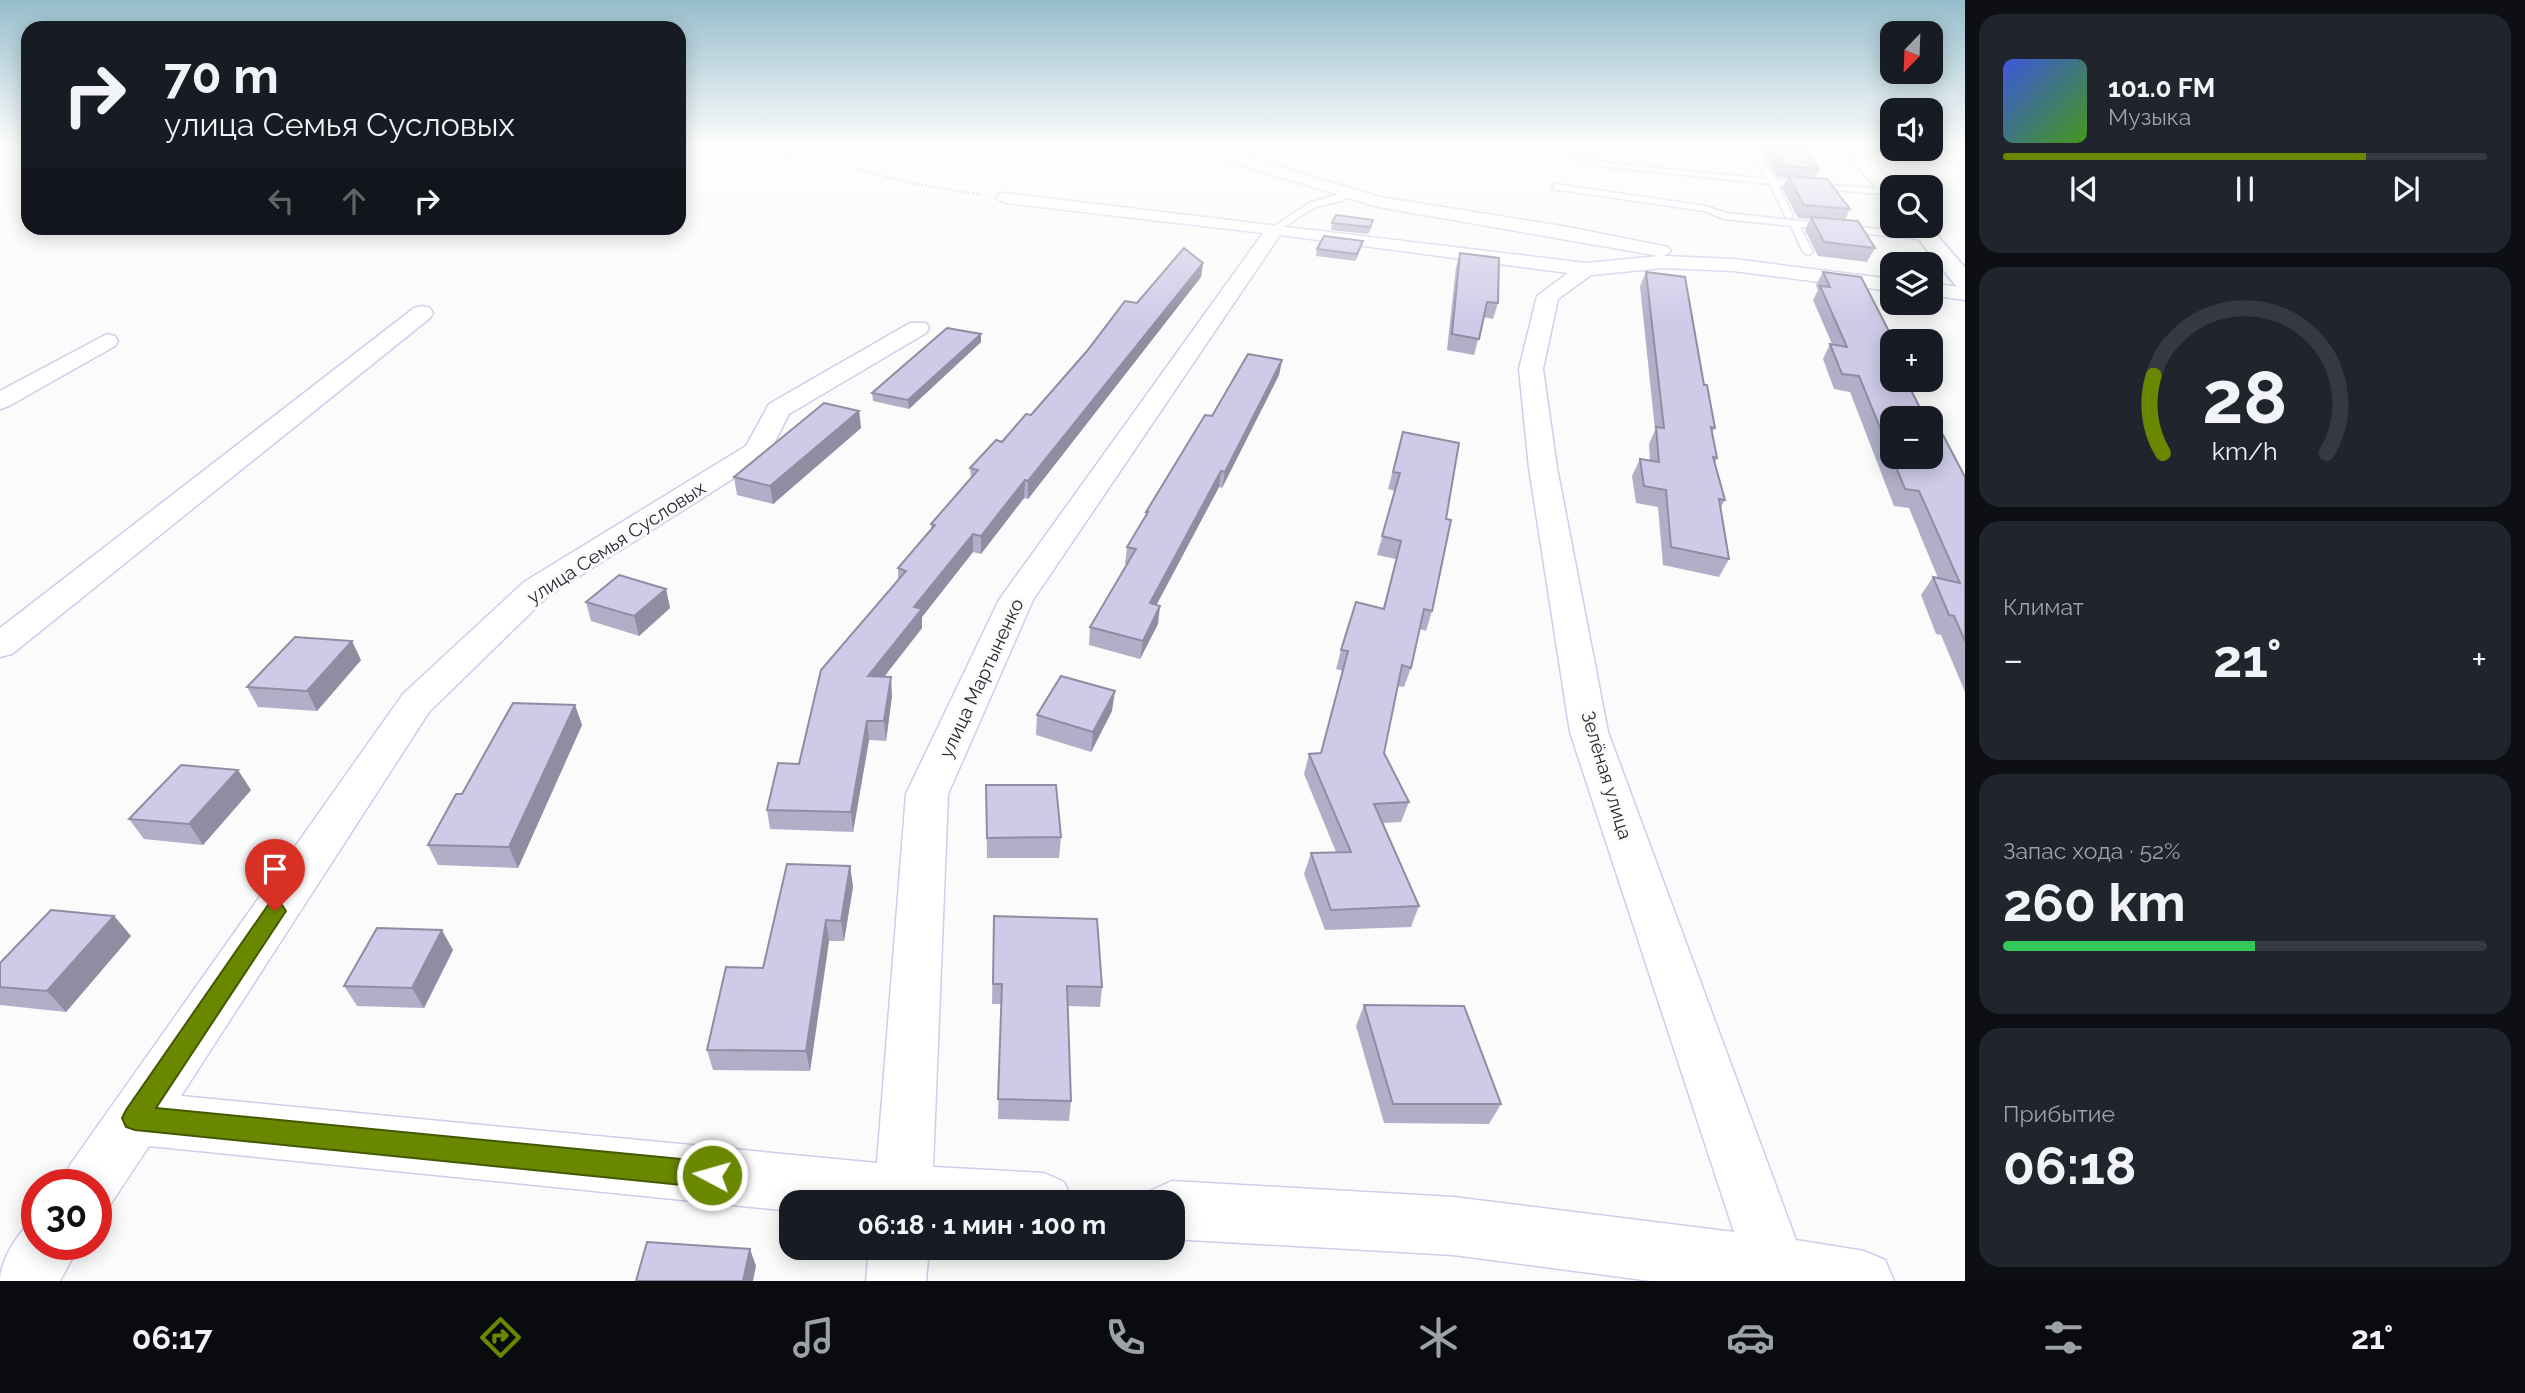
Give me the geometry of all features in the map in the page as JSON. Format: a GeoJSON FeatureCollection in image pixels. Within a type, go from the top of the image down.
{"type":"FeatureCollection","features":[{"type":"Feature","properties":{"kind":"main road"},"geometry":{"type":"LineString","coordinates":[[1929,238],[1965,282]]}},
{"type":"Feature","properties":{"kind":"street"},"geometry":{"type":"LineString","coordinates":[[1064,205],[1275,229],[1586,270],[1663,262],[1733,265]]}},
{"type":"Feature","properties":{"kind":"street"},"geometry":{"type":"LineString","coordinates":[[1395,205],[1568,233],[1733,265],[1880,283]]}},
{"type":"Feature","properties":{"kind":"street","name":"улица Мартыненко"},"geometry":{"type":"LineString","coordinates":[[903,1190],[927,794],[1016,600],[1275,229]]}},
{"type":"Feature","properties":{"kind":"street","name":"Зелёная улица"},"geometry":{"type":"LineString","coordinates":[[1586,270],[1548,296],[1531,369],[1543,468],[1589,732],[1778,1274]]}},
{"type":"Feature","properties":{"kind":"street"},"geometry":{"type":"LineString","coordinates":[[1943,291],[1965,294]]}},
{"type":"Feature","properties":{"kind":"street"},"geometry":{"type":"LineString","coordinates":[[0,646],[422,313]]}},
{"type":"Feature","properties":{"kind":"street","name":"улица Семья Сусловых"},"geometry":{"type":"LineString","coordinates":[[101,1169],[415,703],[536,589],[757,452],[778,408],[918,328]]}},
{"type":"Feature","properties":{"kind":"street"},"geometry":{"type":"LineString","coordinates":[[0,401],[107,341]]}},
{"type":"Feature","properties":{"kind":"street"},"geometry":{"type":"LineString","coordinates":[[135,1118],[779,1199]]}},
{"type":"Feature","properties":{"kind":"street"},"geometry":{"type":"LineString","coordinates":[[1185,1211],[1453,1226],[1778,1274],[1864,1281]]}},
{"type":"Feature","properties":{"kind":"street"},"geometry":{"type":"LineString","coordinates":[[25,1281],[39,1260]]}},
{"type":"Feature","properties":{"kind":"street","name":"улица Мартыненко"},"geometry":{"type":"LineString","coordinates":[[896,1281],[898,1260]]}},
{"type":"Feature","properties":{"kind":"lane"},"geometry":{"type":"LineString","coordinates":[[1275,229],[1313,205]]}},
{"type":"Feature","properties":{"kind":"lane"},"geometry":{"type":"LineString","coordinates":[[1677,205],[1706,209],[1724,216],[1880,227]]}},
{"type":"Feature","properties":{"kind":"lane"},"geometry":{"type":"LineString","coordinates":[[1784,205],[1808,251]]}},
{"type":"Feature","properties":{"kind":"building"},"geometry":{"type":"Polygon","coordinates":[[[1804,205],[1847,205],[1850,209],[1804,205]]]}},
{"type":"Feature","properties":{"kind":"building"},"geometry":{"type":"Polygon","coordinates":[[[1336,215],[1373,220],[1370,227],[1332,223],[1336,215]]]}},
{"type":"Feature","properties":{"kind":"building"},"geometry":{"type":"Polygon","coordinates":[[[1811,217],[1858,221],[1875,248],[1824,242],[1811,217]]]}},
{"type":"Feature","properties":{"kind":"building"},"geometry":{"type":"Polygon","coordinates":[[[1324,236],[1363,241],[1357,254],[1317,249],[1324,236]]]}},
{"type":"Feature","properties":{"kind":"building"},"geometry":{"type":"Polygon","coordinates":[[[1184,248],[1203,263],[1028,481],[1025,480],[981,536],[973,534],[914,607],[922,609],[868,676],[891,677],[884,721],[867,721],[851,812],[767,810],[778,763],[799,764],[821,670],[906,571],[898,568],[935,525],[931,524],[978,470],[970,468],[996,440],[1002,442],[1026,414],[1031,415],[1087,351],[1125,301],[1137,303],[1184,248]]]}},
{"type":"Feature","properties":{"kind":"building"},"geometry":{"type":"Polygon","coordinates":[[[1460,253],[1499,258],[1498,303],[1487,302],[1479,339],[1452,334],[1460,253]]]}},
{"type":"Feature","properties":{"kind":"building"},"geometry":{"type":"Polygon","coordinates":[[[1646,272],[1685,277],[1704,385],[1707,385],[1715,428],[1711,427],[1717,458],[1713,457],[1725,500],[1719,499],[1729,559],[1671,547],[1666,490],[1644,486],[1640,459],[1659,462],[1656,427],[1664,428],[1646,272]]]}},
{"type":"Feature","properties":{"kind":"building"},"geometry":{"type":"Polygon","coordinates":[[[1823,272],[1861,277],[1888,329],[1880,329],[1880,392],[1912,392],[1919,406],[1880,406],[1880,428],[1859,376],[1842,374],[1830,344],[1847,347],[1820,286],[1830,287],[1823,272]]]}},
{"type":"Feature","properties":{"kind":"building"},"geometry":{"type":"Polygon","coordinates":[[[947,328],[981,334],[908,400],[872,393],[947,328]]]}},
{"type":"Feature","properties":{"kind":"building"},"geometry":{"type":"Polygon","coordinates":[[[1248,354],[1282,360],[1225,472],[1221,471],[1150,603],[1160,606],[1143,641],[1090,627],[1136,549],[1127,547],[1146,512],[1205,415],[1212,416],[1248,354]]]}},
{"type":"Feature","properties":{"kind":"building"},"geometry":{"type":"Polygon","coordinates":[[[824,403],[859,411],[770,486],[734,477],[824,403]]]}},
{"type":"Feature","properties":{"kind":"building"},"geometry":{"type":"Polygon","coordinates":[[[1403,432],[1459,443],[1446,519],[1451,520],[1432,611],[1424,609],[1411,668],[1402,665],[1384,753],[1409,802],[1374,804],[1419,906],[1331,910],[1311,853],[1351,852],[1309,754],[1321,753],[1348,651],[1341,650],[1356,602],[1384,609],[1401,541],[1382,536],[1400,473],[1393,472],[1403,432]]]}},
{"type":"Feature","properties":{"kind":"building"},"geometry":{"type":"Polygon","coordinates":[[[1943,435],[1965,477],[1965,641],[1954,616],[1949,615],[1933,577],[1960,583],[1919,491],[1905,489],[1897,469],[1943,469],[1943,435]]]}},
{"type":"Feature","properties":{"kind":"building"},"geometry":{"type":"Polygon","coordinates":[[[619,575],[666,589],[634,616],[586,602],[619,575]]]}},
{"type":"Feature","properties":{"kind":"building"},"geometry":{"type":"Polygon","coordinates":[[[295,637],[352,641],[307,691],[247,687],[295,637]]]}},
{"type":"Feature","properties":{"kind":"building"},"geometry":{"type":"Polygon","coordinates":[[[1061,676],[1115,691],[1093,732],[1037,715],[1061,676]]]}},
{"type":"Feature","properties":{"kind":"building"},"geometry":{"type":"Polygon","coordinates":[[[513,703],[575,705],[509,847],[428,845],[456,794],[462,794],[513,703]]]}},
{"type":"Feature","properties":{"kind":"building"},"geometry":{"type":"Polygon","coordinates":[[[181,765],[238,770],[189,824],[129,819],[181,765]]]}},
{"type":"Feature","properties":{"kind":"building"},"geometry":{"type":"Polygon","coordinates":[[[986,785],[1056,785],[1061,837],[987,838],[986,785]]]}},
{"type":"Feature","properties":{"kind":"building"},"geometry":{"type":"Polygon","coordinates":[[[787,864],[850,866],[841,921],[826,920],[806,1051],[707,1050],[726,967],[763,968],[787,864]]]}},
{"type":"Feature","properties":{"kind":"building"},"geometry":{"type":"Polygon","coordinates":[[[51,910],[114,916],[47,991],[0,987],[0,963],[51,910]]]}},
{"type":"Feature","properties":{"kind":"building"},"geometry":{"type":"Polygon","coordinates":[[[994,916],[1097,919],[1102,987],[1067,986],[1071,1101],[998,1099],[1002,984],[993,984],[994,916]]]}},
{"type":"Feature","properties":{"kind":"building"},"geometry":{"type":"Polygon","coordinates":[[[377,928],[442,930],[412,988],[344,986],[377,928]]]}},
{"type":"Feature","properties":{"kind":"building"},"geometry":{"type":"Polygon","coordinates":[[[1364,1005],[1464,1006],[1501,1104],[1393,1104],[1364,1005]]]}},
{"type":"Feature","properties":{"kind":"building"},"geometry":{"type":"Polygon","coordinates":[[[647,1242],[750,1249],[743,1281],[636,1281],[647,1242]]]}},
{"type":"Feature","properties":{"kind":"route"},"geometry":{"type":"LineString","coordinates":[[275,911],[135,1118],[712,1175]]}}]}
